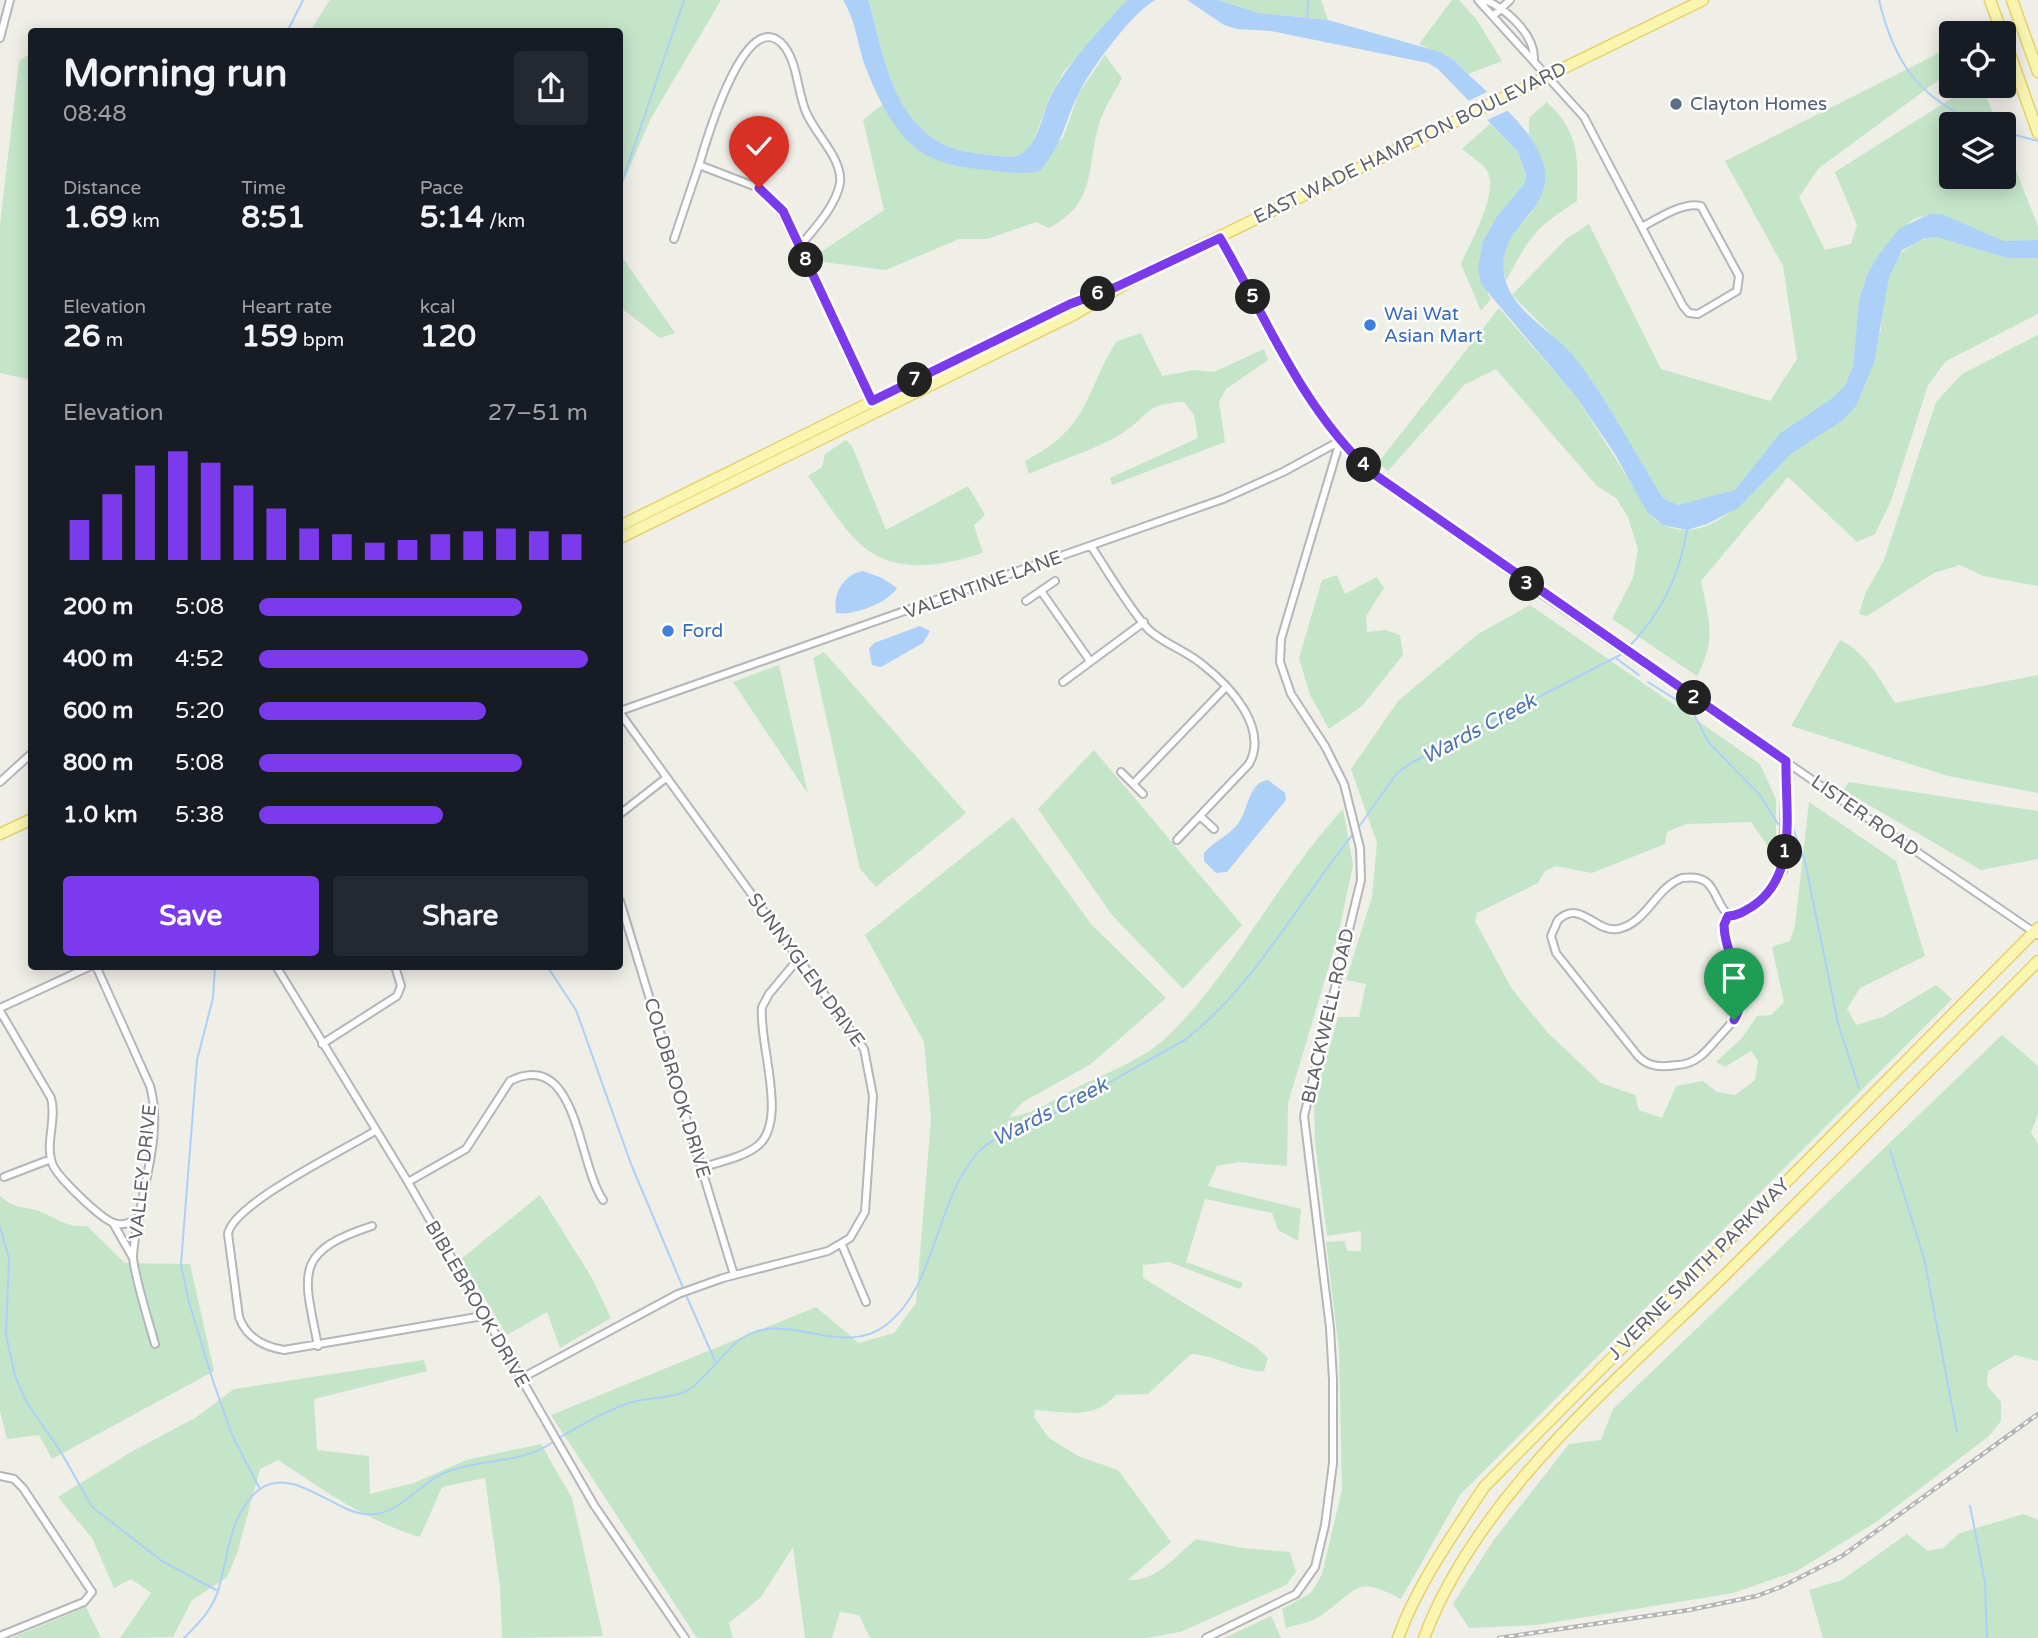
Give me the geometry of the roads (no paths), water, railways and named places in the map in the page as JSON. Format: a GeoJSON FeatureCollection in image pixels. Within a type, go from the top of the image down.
{"type":"FeatureCollection","features":[{"type":"Feature","properties":{"kind":"main road","name":"EAST WADE HAMPTON BOULEVARD"},"geometry":{"type":"LineString","coordinates":[[623,536],[875,405],[1025,332],[1070,304],[1116,287],[1220,238],[1703,0]]}},
{"type":"Feature","properties":{"kind":"main road"},"geometry":{"type":"LineString","coordinates":[[1990,0],[1998,21]]}},
{"type":"Feature","properties":{"kind":"main road"},"geometry":{"type":"LineString","coordinates":[[2012,0],[2038,72]]}},
{"type":"Feature","properties":{"kind":"main road"},"geometry":{"type":"LineString","coordinates":[[2016,71],[2038,133]]}},
{"type":"Feature","properties":{"kind":"main road","name":"EAST WADE HAMPTON BOULEVARD"},"geometry":{"type":"LineString","coordinates":[[623,525],[875,405]]}},
{"type":"Feature","properties":{"kind":"main road"},"geometry":{"type":"LineString","coordinates":[[0,834],[28,821]]}},
{"type":"Feature","properties":{"kind":"main road","name":"J VERNE SMITH PARKWAY"},"geometry":{"type":"LineString","coordinates":[[1398,1638],[1406,1615],[1433,1566],[1484,1487],[2037,932]]}},
{"type":"Feature","properties":{"kind":"main road","name":"J VERNE SMITH PARKWAY"},"geometry":{"type":"LineString","coordinates":[[1424,1638],[1434,1612],[1506,1499],[1585,1412],[2038,961]]}},
{"type":"Feature","properties":{"kind":"street"},"geometry":{"type":"LineString","coordinates":[[0,38],[10,0]]}},
{"type":"Feature","properties":{"kind":"street"},"geometry":{"type":"LineString","coordinates":[[1478,0],[1528,58],[1534,59]]}},
{"type":"Feature","properties":{"kind":"street"},"geometry":{"type":"LineString","coordinates":[[1485,0],[1502,7],[1534,50],[1534,59],[1546,76],[1584,117],[1683,306],[1689,313],[1698,314],[1708,310],[1739,288],[1739,276],[1701,206],[1692,205],[1679,209],[1642,227]]}},
{"type":"Feature","properties":{"kind":"street"},"geometry":{"type":"LineString","coordinates":[[1493,16],[1510,0]]}},
{"type":"Feature","properties":{"kind":"street"},"geometry":{"type":"LineString","coordinates":[[674,239],[717,107],[746,47],[765,37],[778,40],[792,62],[806,112],[834,160],[840,177],[833,201],[800,246]]}},
{"type":"Feature","properties":{"kind":"street"},"geometry":{"type":"LineString","coordinates":[[699,165],[768,194],[783,211],[875,405]]}},
{"type":"Feature","properties":{"kind":"street","name":"LISTER ROAD"},"geometry":{"type":"LineString","coordinates":[[1220,238],[1302,389],[1340,441],[1388,486],[1637,660],[2037,932]]}},
{"type":"Feature","properties":{"kind":"street","name":"VALENTINE LANE"},"geometry":{"type":"LineString","coordinates":[[623,711],[1253,486],[1340,441]]}},
{"type":"Feature","properties":{"kind":"street","name":"BLACKWELL ROAD"},"geometry":{"type":"LineString","coordinates":[[1206,1638],[1296,1594],[1315,1567],[1325,1525],[1333,1464],[1333,1380],[1304,1116],[1361,880],[1362,858],[1338,771],[1291,694],[1280,662],[1281,639],[1340,441]]}},
{"type":"Feature","properties":{"kind":"street"},"geometry":{"type":"LineString","coordinates":[[1091,546],[1149,629],[1203,664],[1226,687],[1254,730],[1254,751],[1249,764],[1177,840]]}},
{"type":"Feature","properties":{"kind":"street"},"geometry":{"type":"LineString","coordinates":[[1026,601],[1055,581]]}},
{"type":"Feature","properties":{"kind":"street"},"geometry":{"type":"LineString","coordinates":[[1041,591],[1090,661]]}},
{"type":"Feature","properties":{"kind":"street"},"geometry":{"type":"LineString","coordinates":[[1062,682],[1144,622]]}},
{"type":"Feature","properties":{"kind":"street"},"geometry":{"type":"LineString","coordinates":[[1133,784],[1226,687]]}},
{"type":"Feature","properties":{"kind":"street","name":"SUNNYGLEN DRIVE"},"geometry":{"type":"LineString","coordinates":[[623,716],[857,1035],[870,1064],[873,1080],[865,1212],[856,1231],[842,1245]]}},
{"type":"Feature","properties":{"kind":"street"},"geometry":{"type":"LineString","coordinates":[[0,782],[28,757]]}},
{"type":"Feature","properties":{"kind":"street"},"geometry":{"type":"LineString","coordinates":[[1728,916],[1740,914],[1762,900],[1783,871],[1786,761]]}},
{"type":"Feature","properties":{"kind":"street"},"geometry":{"type":"LineString","coordinates":[[1121,772],[1143,794]]}},
{"type":"Feature","properties":{"kind":"street"},"geometry":{"type":"LineString","coordinates":[[623,812],[666,778]]}},
{"type":"Feature","properties":{"kind":"street"},"geometry":{"type":"LineString","coordinates":[[1200,816],[1214,829]]}},
{"type":"Feature","properties":{"kind":"street"},"geometry":{"type":"LineString","coordinates":[[1682,878],[1697,878],[1710,885],[1728,916],[1724,931],[1741,989],[1741,1005],[1734,1020],[1707,1050],[1695,1060],[1680,1065],[1654,1066],[1643,1061],[1556,953],[1551,942],[1554,925],[1562,916],[1572,913],[1582,914],[1609,929],[1629,925],[1668,885],[1682,878]]}},
{"type":"Feature","properties":{"kind":"street","name":"COLDBROOK DRIVE"},"geometry":{"type":"LineString","coordinates":[[623,916],[734,1275]]}},
{"type":"Feature","properties":{"kind":"street"},"geometry":{"type":"LineString","coordinates":[[701,1168],[748,1152],[766,1135],[772,1107],[762,1007],[769,993],[799,958]]}},
{"type":"Feature","properties":{"kind":"street"},"geometry":{"type":"LineString","coordinates":[[84,970],[0,1009],[51,1098],[54,1112],[51,1159],[62,1180],[113,1223],[133,1259]]}},
{"type":"Feature","properties":{"kind":"street","name":"VALLEY DRIVE"},"geometry":{"type":"LineString","coordinates":[[95,970],[153,1101],[133,1259],[155,1345]]}},
{"type":"Feature","properties":{"kind":"street","name":"BIBLEBROOK DRIVE"},"geometry":{"type":"LineString","coordinates":[[278,970],[408,1182],[554,1439],[611,1533],[685,1638]]}},
{"type":"Feature","properties":{"kind":"street"},"geometry":{"type":"LineString","coordinates":[[322,1044],[397,996],[401,986],[397,970]]}},
{"type":"Feature","properties":{"kind":"street"},"geometry":{"type":"LineString","coordinates":[[408,1182],[466,1149],[510,1081],[520,1076],[536,1076],[552,1080],[564,1093],[594,1186],[603,1200]]}},
{"type":"Feature","properties":{"kind":"street"},"geometry":{"type":"LineString","coordinates":[[375,1130],[250,1205],[234,1219],[229,1228],[239,1317],[244,1328],[270,1348],[284,1350],[483,1316]]}},
{"type":"Feature","properties":{"kind":"street"},"geometry":{"type":"LineString","coordinates":[[4,1177],[51,1159]]}},
{"type":"Feature","properties":{"kind":"street"},"geometry":{"type":"LineString","coordinates":[[113,1223],[126,1224],[140,1217]]}},
{"type":"Feature","properties":{"kind":"street"},"geometry":{"type":"LineString","coordinates":[[318,1346],[306,1282],[308,1269],[324,1248],[349,1234],[373,1226]]}},
{"type":"Feature","properties":{"kind":"street"},"geometry":{"type":"LineString","coordinates":[[520,1379],[657,1304],[734,1275],[811,1256],[842,1245],[866,1302]]}},
{"type":"Feature","properties":{"kind":"street"},"geometry":{"type":"LineString","coordinates":[[0,1476],[14,1479],[42,1513],[92,1592],[85,1602],[0,1636]]}},
{"type":"Feature","properties":{"kind":"water"},"geometry":{"type":"Polygon","coordinates":[[[843,0],[868,0],[884,59],[899,98],[910,116],[924,131],[941,143],[957,149],[1010,157],[1027,150],[1065,72],[1123,4],[1128,0],[1155,0],[1135,16],[1093,70],[1074,104],[1054,150],[1040,171],[1020,173],[947,163],[931,158],[914,147],[896,127],[875,90],[865,66],[851,16],[843,0]]]}},
{"type":"Feature","properties":{"kind":"water"},"geometry":{"type":"Polygon","coordinates":[[[1187,0],[1218,0],[1259,13],[1328,20],[1440,52],[1455,61],[1514,117],[1530,137],[1543,162],[1545,183],[1539,200],[1508,244],[1503,263],[1507,285],[1512,296],[1528,315],[1576,359],[1663,498],[1678,505],[1735,490],[1779,434],[1832,398],[1845,385],[1853,367],[1859,300],[1867,275],[1879,254],[1899,229],[1929,214],[1942,214],[2004,241],[2038,240],[2038,258],[2007,258],[1936,237],[1923,239],[1902,250],[1889,277],[1874,363],[1856,406],[1843,420],[1791,454],[1738,508],[1707,524],[1687,530],[1663,525],[1647,512],[1615,454],[1577,398],[1481,284],[1478,269],[1483,241],[1497,216],[1524,184],[1526,175],[1518,152],[1438,69],[1428,63],[1271,31],[1237,29],[1224,25],[1187,0]]]}},
{"type":"Feature","properties":{"kind":"water"},"geometry":{"type":"Polygon","coordinates":[[[863,571],[882,578],[897,588],[886,599],[870,607],[836,613],[836,599],[841,586],[850,576],[863,571]]]}},
{"type":"Feature","properties":{"kind":"water"},"geometry":{"type":"Polygon","coordinates":[[[920,626],[930,631],[923,643],[881,667],[872,665],[869,649],[874,643],[920,626]]]}},
{"type":"Feature","properties":{"kind":"water"},"geometry":{"type":"Polygon","coordinates":[[[1268,780],[1285,793],[1286,800],[1227,872],[1216,873],[1204,861],[1204,853],[1238,824],[1254,789],[1262,781],[1268,780]]]}},
{"type":"Feature","properties":{"kind":"waterway"},"geometry":{"type":"LineString","coordinates":[[289,28],[303,0]]}},
{"type":"Feature","properties":{"kind":"waterway"},"geometry":{"type":"LineString","coordinates":[[623,179],[684,0]]}},
{"type":"Feature","properties":{"kind":"waterway"},"geometry":{"type":"LineString","coordinates":[[1307,20],[1308,0]]}},
{"type":"Feature","properties":{"kind":"waterway"},"geometry":{"type":"LineString","coordinates":[[1879,0],[1893,42],[1912,76],[1925,90],[1956,112]]}},
{"type":"Feature","properties":{"kind":"waterway"},"geometry":{"type":"LineString","coordinates":[[2016,135],[2038,141]]}},
{"type":"Feature","properties":{"kind":"waterway","name":"Wards Creek"},"geometry":{"type":"LineString","coordinates":[[1626,650],[1649,623],[1667,594],[1679,564],[1687,530]]}},
{"type":"Feature","properties":{"kind":"waterway","name":"Wards Creek"},"geometry":{"type":"LineString","coordinates":[[1358,828],[1397,773],[1411,763],[1622,654]]}},
{"type":"Feature","properties":{"kind":"waterway"},"geometry":{"type":"LineString","coordinates":[[1617,659],[1639,675]]}},
{"type":"Feature","properties":{"kind":"waterway"},"geometry":{"type":"LineString","coordinates":[[1648,682],[1691,709],[1709,743],[1760,795],[1778,824]]}},
{"type":"Feature","properties":{"kind":"waterway"},"geometry":{"type":"LineString","coordinates":[[1793,828],[1805,862],[1838,1023],[1859,1088]]}},
{"type":"Feature","properties":{"kind":"waterway","name":"Wards Creek"},"geometry":{"type":"LineString","coordinates":[[557,1439],[620,1406],[677,1395],[690,1389],[734,1344],[755,1332],[783,1329],[843,1338],[872,1333],[886,1325],[902,1309],[915,1290],[961,1177],[981,1149],[997,1138],[1033,1125],[1185,1040],[1210,1018],[1255,968],[1354,833]]}},
{"type":"Feature","properties":{"kind":"waterway"},"geometry":{"type":"LineString","coordinates":[[215,970],[213,998],[197,1060],[181,1264],[188,1299],[213,1381],[232,1435],[260,1489]]}},
{"type":"Feature","properties":{"kind":"waterway"},"geometry":{"type":"LineString","coordinates":[[550,970],[576,1010],[631,1164],[684,1290]]}},
{"type":"Feature","properties":{"kind":"waterway"},"geometry":{"type":"LineString","coordinates":[[1890,1150],[1924,1258],[1957,1432]]}},
{"type":"Feature","properties":{"kind":"waterway"},"geometry":{"type":"LineString","coordinates":[[0,1227],[9,1258],[6,1335],[15,1376],[27,1403],[61,1452],[92,1507],[162,1561],[216,1590]]}},
{"type":"Feature","properties":{"kind":"waterway"},"geometry":{"type":"LineString","coordinates":[[686,1295],[715,1361]]}},
{"type":"Feature","properties":{"kind":"waterway","name":"Wards Creek"},"geometry":{"type":"LineString","coordinates":[[184,1638],[212,1604],[236,1523],[242,1510],[260,1489],[272,1483],[299,1486],[352,1511],[376,1514],[396,1507],[442,1474],[470,1465],[527,1454],[553,1442]]}},
{"type":"Feature","properties":{"kind":"waterway"},"geometry":{"type":"LineString","coordinates":[[1970,1506],[1985,1582],[1987,1638]]}},
{"type":"Feature","properties":{"kind":"railway"},"geometry":{"type":"LineString","coordinates":[[1499,1638],[1689,1610],[1757,1596],[1783,1586],[1842,1556],[2038,1414]]}},
{"type":"Feature","properties":{"kind":"place","name":"Clayton Homes"},"geometry":{"type":"Point","coordinates":[1676,104]}},
{"type":"Feature","properties":{"kind":"place","name":"Wai Wat Asian Mart"},"geometry":{"type":"Point","coordinates":[1370,325]}},
{"type":"Feature","properties":{"kind":"place","name":"Ford"},"geometry":{"type":"Point","coordinates":[668,631]}}]}
